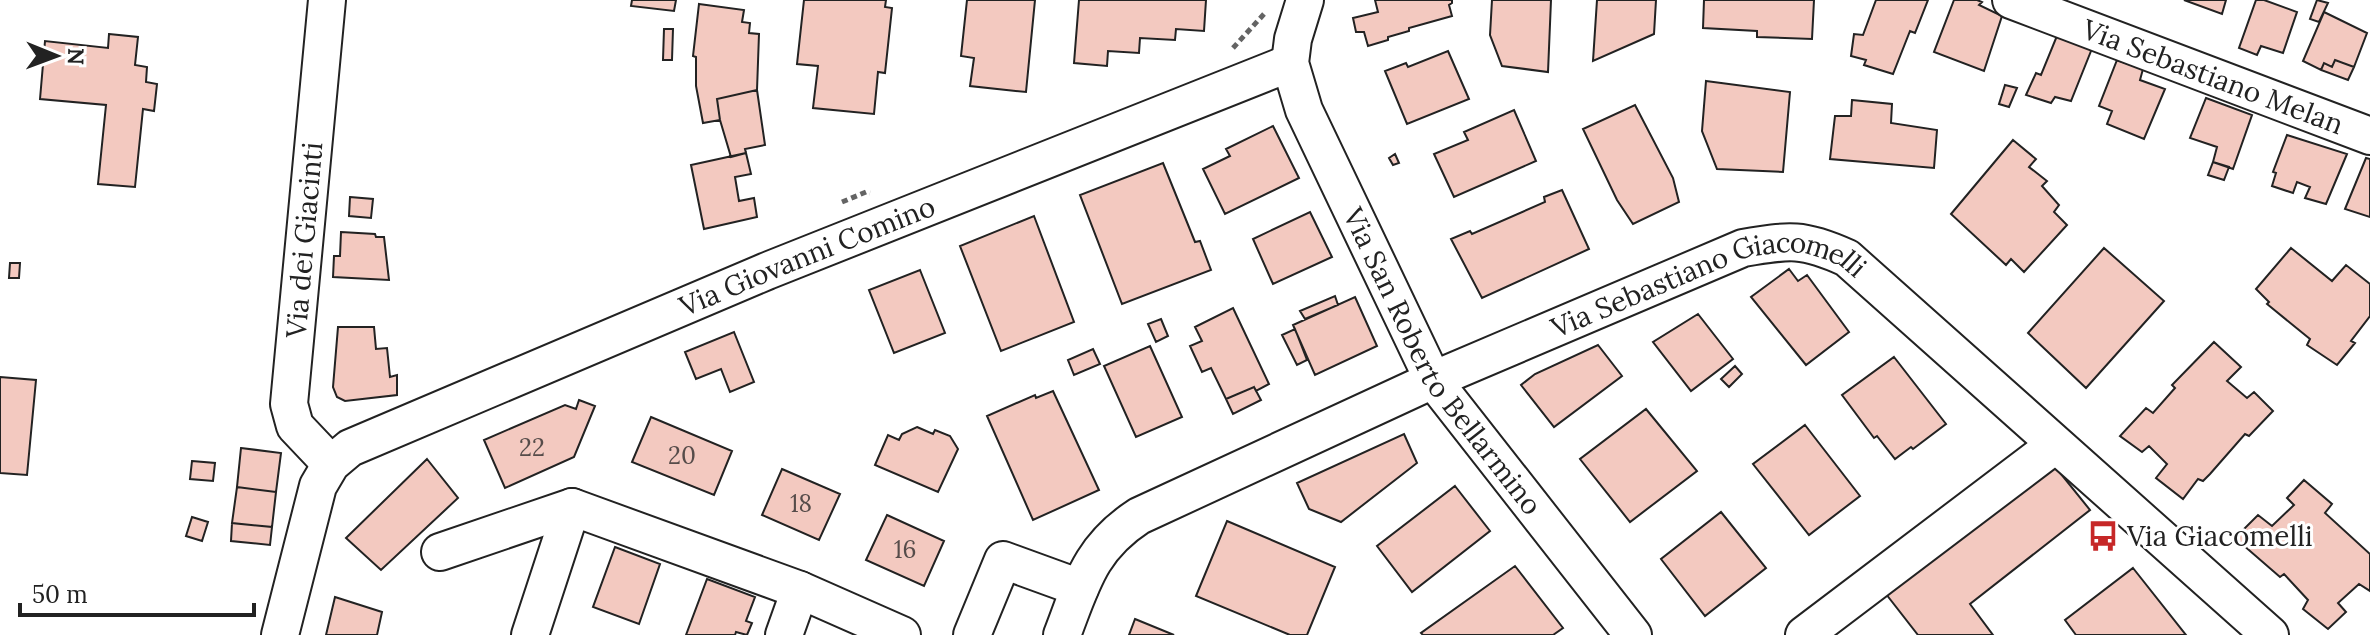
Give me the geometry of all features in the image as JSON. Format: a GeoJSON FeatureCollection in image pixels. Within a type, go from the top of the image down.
{"type":"FeatureCollection","features":[{"type":"Feature","properties":{"kind":"street","name":"Via dei Giacinti"},"geometry":{"type":"LineString","coordinates":[[327,0],[289,404],[295,426],[331,464]]}},
{"type":"Feature","properties":{"kind":"street"},"geometry":{"type":"LineString","coordinates":[[1290,63],[1293,39],[1305,0]]}},
{"type":"Feature","properties":{"kind":"street","name":"Via Sebastiano Melan"},"geometry":{"type":"LineString","coordinates":[[2011,0],[2370,136]]}},
{"type":"Feature","properties":{"kind":"street","name":"Via Giovanni Comino"},"geometry":{"type":"LineString","coordinates":[[331,464],[350,448],[767,271],[1290,63]]}},
{"type":"Feature","properties":{"kind":"street","name":"Via San Roberto Bellarmino"},"geometry":{"type":"LineString","coordinates":[[1290,63],[1304,110],[1433,380],[1633,635]]}},
{"type":"Feature","properties":{"kind":"street","name":"Via Sebastiano Giacomelli"},"geometry":{"type":"LineString","coordinates":[[1062,635],[1094,560],[1115,532],[1139,516],[1433,380],[1743,248],[1780,242],[1813,243],[1847,258],[2270,635]]}},
{"type":"Feature","properties":{"kind":"street"},"geometry":{"type":"LineString","coordinates":[[1804,635],[2055,445]]}},
{"type":"Feature","properties":{"kind":"street"},"geometry":{"type":"LineString","coordinates":[[280,635],[318,486],[331,464]]}},
{"type":"Feature","properties":{"kind":"street"},"geometry":{"type":"LineString","coordinates":[[530,635],[572,507]]}},
{"type":"Feature","properties":{"kind":"street"},"geometry":{"type":"LineString","coordinates":[[440,552],[572,507],[800,590],[902,635]]}},
{"type":"Feature","properties":{"kind":"street"},"geometry":{"type":"LineString","coordinates":[[972,635],[1003,560],[1080,588]]}},
{"type":"Feature","properties":{"kind":"street"},"geometry":{"type":"LineString","coordinates":[[784,635],[800,590]]}},
{"type":"Feature","properties":{"kind":"building"},"geometry":{"type":"Polygon","coordinates":[[[632,0],[676,0],[674,11],[631,6],[632,0]]]}},
{"type":"Feature","properties":{"kind":"building"},"geometry":{"type":"Polygon","coordinates":[[[804,0],[886,0],[885,7],[892,8],[885,73],[878,72],[874,114],[813,108],[818,66],[797,64],[804,0]]]}},
{"type":"Feature","properties":{"kind":"building"},"geometry":{"type":"Polygon","coordinates":[[[967,0],[1035,0],[1026,92],[970,86],[974,58],[961,56],[967,0]]]}},
{"type":"Feature","properties":{"kind":"building"},"geometry":{"type":"Polygon","coordinates":[[[1079,0],[1206,0],[1204,31],[1176,29],[1175,40],[1140,38],[1139,53],[1108,51],[1107,66],[1074,63],[1079,0]]]}},
{"type":"Feature","properties":{"kind":"building"},"geometry":{"type":"Polygon","coordinates":[[[1375,0],[1452,0],[1449,5],[1452,16],[1409,28],[1409,31],[1368,46],[1364,32],[1356,32],[1353,18],[1378,12],[1375,0]]]}},
{"type":"Feature","properties":{"kind":"building"},"geometry":{"type":"Polygon","coordinates":[[[1492,0],[1551,0],[1548,72],[1502,66],[1490,35],[1492,0]]]}},
{"type":"Feature","properties":{"kind":"building"},"geometry":{"type":"Polygon","coordinates":[[[1597,0],[1656,0],[1654,34],[1593,61],[1597,0]]]}},
{"type":"Feature","properties":{"kind":"building"},"geometry":{"type":"Polygon","coordinates":[[[1704,0],[1814,0],[1812,39],[1757,37],[1757,31],[1703,28],[1704,0]]]}},
{"type":"Feature","properties":{"kind":"building"},"geometry":{"type":"Polygon","coordinates":[[[1876,0],[1928,0],[1915,33],[1910,31],[1893,74],[1864,65],[1866,60],[1851,56],[1854,34],[1863,35],[1876,0]]]}},
{"type":"Feature","properties":{"kind":"building"},"geometry":{"type":"Polygon","coordinates":[[[1954,0],[1977,0],[1982,2],[1979,5],[2002,16],[1984,71],[1934,52],[1954,0]]]}},
{"type":"Feature","properties":{"kind":"building"},"geometry":{"type":"Polygon","coordinates":[[[2184,0],[2226,0],[2222,14],[2184,0]]]}},
{"type":"Feature","properties":{"kind":"building"},"geometry":{"type":"Polygon","coordinates":[[[2256,0],[2297,12],[2283,53],[2261,46],[2257,55],[2239,48],[2256,0]]]}},
{"type":"Feature","properties":{"kind":"building"},"geometry":{"type":"Polygon","coordinates":[[[2317,0],[2328,3],[2319,22],[2310,19],[2317,0]]]}},
{"type":"Feature","properties":{"kind":"building"},"geometry":{"type":"Polygon","coordinates":[[[699,4],[744,10],[742,22],[750,23],[749,33],[759,34],[757,90],[717,99],[720,120],[703,123],[696,86],[696,57],[693,56],[699,4]]]}},
{"type":"Feature","properties":{"kind":"building"},"geometry":{"type":"Polygon","coordinates":[[[2324,12],[2367,33],[2354,67],[2335,60],[2332,67],[2324,63],[2321,70],[2303,61],[2324,12]]]}},
{"type":"Feature","properties":{"kind":"building"},"geometry":{"type":"Polygon","coordinates":[[[2061,26],[2097,36],[2071,101],[2055,97],[2051,103],[2026,95],[2036,73],[2041,75],[2061,26]]]}},
{"type":"Feature","properties":{"kind":"building"},"geometry":{"type":"Polygon","coordinates":[[[664,29],[673,29],[672,60],[663,60],[664,29]]]}},
{"type":"Feature","properties":{"kind":"building"},"geometry":{"type":"Polygon","coordinates":[[[109,34],[138,37],[135,65],[147,67],[146,82],[157,84],[154,111],[143,109],[135,187],[98,184],[106,105],[40,99],[45,41],[108,48],[109,34]]]}},
{"type":"Feature","properties":{"kind":"building"},"geometry":{"type":"Polygon","coordinates":[[[1448,51],[1469,99],[1407,124],[1385,71],[1406,63],[1408,67],[1448,51]]]}},
{"type":"Feature","properties":{"kind":"building"},"geometry":{"type":"Polygon","coordinates":[[[2117,60],[2143,69],[2140,80],[2165,89],[2144,139],[2107,124],[2112,111],[2099,106],[2117,60]]]}},
{"type":"Feature","properties":{"kind":"building"},"geometry":{"type":"Polygon","coordinates":[[[2335,60],[2354,67],[2348,80],[2321,70],[2324,63],[2332,67],[2335,60]]]}},
{"type":"Feature","properties":{"kind":"building"},"geometry":{"type":"Polygon","coordinates":[[[1706,81],[1790,92],[1783,172],[1717,169],[1702,131],[1706,81]]]}},
{"type":"Feature","properties":{"kind":"building"},"geometry":{"type":"Polygon","coordinates":[[[2005,85],[2017,88],[2009,107],[1999,104],[2005,85]]]}},
{"type":"Feature","properties":{"kind":"building"},"geometry":{"type":"Polygon","coordinates":[[[757,90],[765,145],[745,149],[746,153],[731,157],[717,99],[757,90]]]}},
{"type":"Feature","properties":{"kind":"building"},"geometry":{"type":"Polygon","coordinates":[[[2206,98],[2252,115],[2233,169],[2213,162],[2217,147],[2190,138],[2206,98]]]}},
{"type":"Feature","properties":{"kind":"building"},"geometry":{"type":"Polygon","coordinates":[[[1852,100],[1892,104],[1891,123],[1937,130],[1934,168],[1830,159],[1835,116],[1851,116],[1852,100]]]}},
{"type":"Feature","properties":{"kind":"building"},"geometry":{"type":"Polygon","coordinates":[[[1635,105],[1673,178],[1679,202],[1633,224],[1617,200],[1583,129],[1635,105]]]}},
{"type":"Feature","properties":{"kind":"building"},"geometry":{"type":"Polygon","coordinates":[[[1514,110],[1536,161],[1454,197],[1434,154],[1468,140],[1464,132],[1514,110]]]}},
{"type":"Feature","properties":{"kind":"building"},"geometry":{"type":"Polygon","coordinates":[[[1273,126],[1299,178],[1225,214],[1203,169],[1230,156],[1226,149],[1273,126]]]}},
{"type":"Feature","properties":{"kind":"building"},"geometry":{"type":"Polygon","coordinates":[[[2287,135],[2347,154],[2326,204],[2305,198],[2310,187],[2297,182],[2293,193],[2272,186],[2276,173],[2273,172],[2287,135]]]}},
{"type":"Feature","properties":{"kind":"building"},"geometry":{"type":"Polygon","coordinates":[[[2013,140],[2036,159],[2029,167],[2047,181],[2042,186],[2059,205],[2054,212],[2067,225],[2024,272],[2011,259],[2006,265],[1951,214],[2013,140]]]}},
{"type":"Feature","properties":{"kind":"building"},"geometry":{"type":"Polygon","coordinates":[[[746,153],[751,174],[735,177],[739,201],[754,198],[757,217],[704,229],[691,165],[746,153]]]}},
{"type":"Feature","properties":{"kind":"building"},"geometry":{"type":"Polygon","coordinates":[[[1395,154],[1399,163],[1393,165],[1389,158],[1395,154]]]}},
{"type":"Feature","properties":{"kind":"building"},"geometry":{"type":"Polygon","coordinates":[[[2366,158],[2370,159],[2370,217],[2345,209],[2366,158]]]}},
{"type":"Feature","properties":{"kind":"building"},"geometry":{"type":"Polygon","coordinates":[[[2213,162],[2229,167],[2224,180],[2208,175],[2213,162]]]}},
{"type":"Feature","properties":{"kind":"building"},"geometry":{"type":"Polygon","coordinates":[[[1163,163],[1195,242],[1200,241],[1211,270],[1122,304],[1080,195],[1163,163]]]}},
{"type":"Feature","properties":{"kind":"building"},"geometry":{"type":"Polygon","coordinates":[[[1562,190],[1589,249],[1482,298],[1451,239],[1470,231],[1472,234],[1545,202],[1544,197],[1562,190]]]}},
{"type":"Feature","properties":{"kind":"building"},"geometry":{"type":"Polygon","coordinates":[[[350,197],[373,199],[371,218],[349,216],[350,197]]]}},
{"type":"Feature","properties":{"kind":"building"},"geometry":{"type":"Polygon","coordinates":[[[1310,212],[1332,257],[1273,284],[1253,239],[1310,212]]]}},
{"type":"Feature","properties":{"kind":"building"},"geometry":{"type":"Polygon","coordinates":[[[1034,216],[1074,322],[1001,351],[960,246],[1034,216]]]}},
{"type":"Feature","properties":{"kind":"building"},"geometry":{"type":"Polygon","coordinates":[[[341,232],[384,237],[389,280],[333,277],[334,256],[340,256],[341,232]]]}},
{"type":"Feature","properties":{"kind":"building"},"geometry":{"type":"Polygon","coordinates":[[[2104,248],[2164,301],[2086,388],[2028,333],[2104,248]]]}},
{"type":"Feature","properties":{"kind":"building"},"geometry":{"type":"Polygon","coordinates":[[[2291,248],[2332,281],[2346,265],[2370,284],[2370,316],[2351,341],[2355,343],[2337,365],[2307,345],[2310,339],[2267,304],[2269,302],[2256,289],[2291,248]]]}},
{"type":"Feature","properties":{"kind":"building"},"geometry":{"type":"Polygon","coordinates":[[[10,263],[20,263],[19,278],[9,278],[10,263]]]}},
{"type":"Feature","properties":{"kind":"building"},"geometry":{"type":"Polygon","coordinates":[[[1789,269],[1798,281],[1807,275],[1849,332],[1806,365],[1751,297],[1789,269]]]}},
{"type":"Feature","properties":{"kind":"building"},"geometry":{"type":"Polygon","coordinates":[[[920,270],[945,333],[894,353],[869,290],[920,270]]]}},
{"type":"Feature","properties":{"kind":"building"},"geometry":{"type":"Polygon","coordinates":[[[1335,296],[1338,305],[1305,319],[1300,311],[1335,296]]]}},
{"type":"Feature","properties":{"kind":"building"},"geometry":{"type":"Polygon","coordinates":[[[1355,297],[1377,346],[1315,375],[1293,325],[1355,297]]]}},
{"type":"Feature","properties":{"kind":"building"},"geometry":{"type":"Polygon","coordinates":[[[1233,308],[1269,384],[1226,399],[1211,368],[1202,372],[1190,346],[1202,341],[1195,327],[1233,308]]]}},
{"type":"Feature","properties":{"kind":"building"},"geometry":{"type":"Polygon","coordinates":[[[1698,314],[1733,359],[1691,391],[1653,342],[1698,314]]]}},
{"type":"Feature","properties":{"kind":"building"},"geometry":{"type":"Polygon","coordinates":[[[1161,319],[1168,336],[1156,342],[1148,324],[1161,319]]]}},
{"type":"Feature","properties":{"kind":"building"},"geometry":{"type":"Polygon","coordinates":[[[338,327],[374,327],[376,349],[387,348],[390,377],[397,375],[397,395],[345,401],[337,397],[333,387],[338,327]]]}},
{"type":"Feature","properties":{"kind":"building"},"geometry":{"type":"Polygon","coordinates":[[[1295,329],[1307,360],[1297,365],[1282,335],[1295,329]]]}},
{"type":"Feature","properties":{"kind":"building"},"geometry":{"type":"Polygon","coordinates":[[[734,332],[754,382],[730,392],[721,369],[696,379],[685,352],[734,332]]]}},
{"type":"Feature","properties":{"kind":"building"},"geometry":{"type":"Polygon","coordinates":[[[2214,342],[2241,367],[2227,381],[2247,398],[2254,392],[2273,411],[2249,436],[2245,434],[2203,481],[2198,479],[2183,499],[2156,478],[2167,464],[2149,446],[2142,452],[2120,436],[2146,408],[2153,413],[2175,388],[2172,385],[2214,342]]]}},
{"type":"Feature","properties":{"kind":"building"},"geometry":{"type":"Polygon","coordinates":[[[1598,345],[1622,376],[1554,427],[1521,385],[1535,374],[1598,345]]]}},
{"type":"Feature","properties":{"kind":"building"},"geometry":{"type":"Polygon","coordinates":[[[1150,346],[1182,417],[1136,437],[1104,366],[1150,346]]]}},
{"type":"Feature","properties":{"kind":"building"},"geometry":{"type":"Polygon","coordinates":[[[1093,349],[1100,364],[1074,375],[1068,360],[1093,349]]]}},
{"type":"Feature","properties":{"kind":"building"},"geometry":{"type":"Polygon","coordinates":[[[1894,357],[1946,424],[1895,459],[1877,436],[1874,438],[1842,395],[1894,357]]]}},
{"type":"Feature","properties":{"kind":"building"},"geometry":{"type":"Polygon","coordinates":[[[1735,366],[1742,374],[1729,387],[1721,379],[1735,366]]]}},
{"type":"Feature","properties":{"kind":"building"},"geometry":{"type":"Polygon","coordinates":[[[0,377],[36,380],[27,475],[0,473],[0,377]]]}},
{"type":"Feature","properties":{"kind":"building"},"geometry":{"type":"Polygon","coordinates":[[[1254,387],[1261,400],[1233,414],[1226,399],[1254,387]]]}},
{"type":"Feature","properties":{"kind":"building"},"geometry":{"type":"Polygon","coordinates":[[[1053,391],[1099,490],[1033,520],[987,416],[1035,395],[1036,398],[1053,391]]]}},
{"type":"Feature","properties":{"kind":"building"},"geometry":{"type":"Polygon","coordinates":[[[579,400],[595,406],[574,457],[505,488],[484,440],[565,405],[576,409],[579,400]]]}},
{"type":"Feature","properties":{"kind":"building"},"geometry":{"type":"Polygon","coordinates":[[[1646,409],[1697,471],[1630,522],[1580,459],[1646,409]]]}},
{"type":"Feature","properties":{"kind":"building"},"geometry":{"type":"Polygon","coordinates":[[[651,417],[732,451],[714,495],[632,462],[651,417]]]}},
{"type":"Feature","properties":{"kind":"building"},"geometry":{"type":"Polygon","coordinates":[[[1805,425],[1860,496],[1809,535],[1753,464],[1805,425]]]}},
{"type":"Feature","properties":{"kind":"building"},"geometry":{"type":"Polygon","coordinates":[[[917,427],[933,434],[935,430],[950,436],[958,449],[938,492],[875,465],[888,435],[899,440],[902,434],[917,427]]]}},
{"type":"Feature","properties":{"kind":"building"},"geometry":{"type":"Polygon","coordinates":[[[1404,434],[1417,463],[1341,522],[1309,509],[1297,483],[1404,434]]]}},
{"type":"Feature","properties":{"kind":"building"},"geometry":{"type":"Polygon","coordinates":[[[241,448],[281,453],[276,492],[237,487],[241,448]]]}},
{"type":"Feature","properties":{"kind":"building"},"geometry":{"type":"Polygon","coordinates":[[[427,459],[458,498],[381,570],[346,538],[427,459]]]}},
{"type":"Feature","properties":{"kind":"building"},"geometry":{"type":"Polygon","coordinates":[[[192,461],[215,463],[213,481],[190,479],[192,461]]]}},
{"type":"Feature","properties":{"kind":"building"},"geometry":{"type":"Polygon","coordinates":[[[2053,464],[2090,510],[1970,604],[1993,635],[1918,635],[1886,594],[2053,464]]]}},
{"type":"Feature","properties":{"kind":"building"},"geometry":{"type":"Polygon","coordinates":[[[782,469],[840,494],[819,540],[762,515],[782,469]]]}},
{"type":"Feature","properties":{"kind":"building"},"geometry":{"type":"Polygon","coordinates":[[[2304,480],[2332,504],[2325,513],[2370,554],[2370,591],[2359,584],[2338,603],[2346,612],[2328,629],[2303,609],[2308,600],[2284,574],[2280,577],[2235,538],[2258,515],[2272,526],[2294,505],[2287,498],[2304,480]]]}},
{"type":"Feature","properties":{"kind":"building"},"geometry":{"type":"Polygon","coordinates":[[[1455,486],[1490,531],[1412,592],[1377,546],[1455,486]]]}},
{"type":"Feature","properties":{"kind":"building"},"geometry":{"type":"Polygon","coordinates":[[[237,487],[276,492],[272,527],[232,523],[237,487]]]}},
{"type":"Feature","properties":{"kind":"building"},"geometry":{"type":"Polygon","coordinates":[[[1721,512],[1766,568],[1705,616],[1661,559],[1721,512]]]}},
{"type":"Feature","properties":{"kind":"building"},"geometry":{"type":"Polygon","coordinates":[[[887,515],[944,541],[924,586],[866,560],[887,515]]]}},
{"type":"Feature","properties":{"kind":"building"},"geometry":{"type":"Polygon","coordinates":[[[192,517],[208,522],[202,541],[186,536],[192,517]]]}},
{"type":"Feature","properties":{"kind":"building"},"geometry":{"type":"Polygon","coordinates":[[[1227,521],[1335,567],[1307,635],[1290,635],[1196,596],[1227,521]]]}},
{"type":"Feature","properties":{"kind":"building"},"geometry":{"type":"Polygon","coordinates":[[[232,523],[272,527],[270,545],[231,541],[232,523]]]}},
{"type":"Feature","properties":{"kind":"building"},"geometry":{"type":"Polygon","coordinates":[[[615,547],[660,564],[639,624],[593,607],[615,547]]]}},
{"type":"Feature","properties":{"kind":"building"},"geometry":{"type":"Polygon","coordinates":[[[1515,566],[1563,628],[1553,635],[1421,633],[1515,566]]]}},
{"type":"Feature","properties":{"kind":"building"},"geometry":{"type":"Polygon","coordinates":[[[2133,568],[2186,635],[2076,635],[2065,620],[2133,568]]]}},
{"type":"Feature","properties":{"kind":"building"},"geometry":{"type":"Polygon","coordinates":[[[707,579],[755,597],[746,621],[752,623],[747,635],[736,632],[735,635],[686,635],[707,579]]]}},
{"type":"Feature","properties":{"kind":"building"},"geometry":{"type":"Polygon","coordinates":[[[335,597],[382,612],[377,635],[326,635],[335,597]]]}},
{"type":"Feature","properties":{"kind":"building"},"geometry":{"type":"Polygon","coordinates":[[[1135,619],[1174,635],[1129,635],[1135,619]]]}},
{"type":"Feature","properties":{"kind":"place","name":"Via Giacomelli"},"geometry":{"type":"Point","coordinates":[2103,536]}}]}
